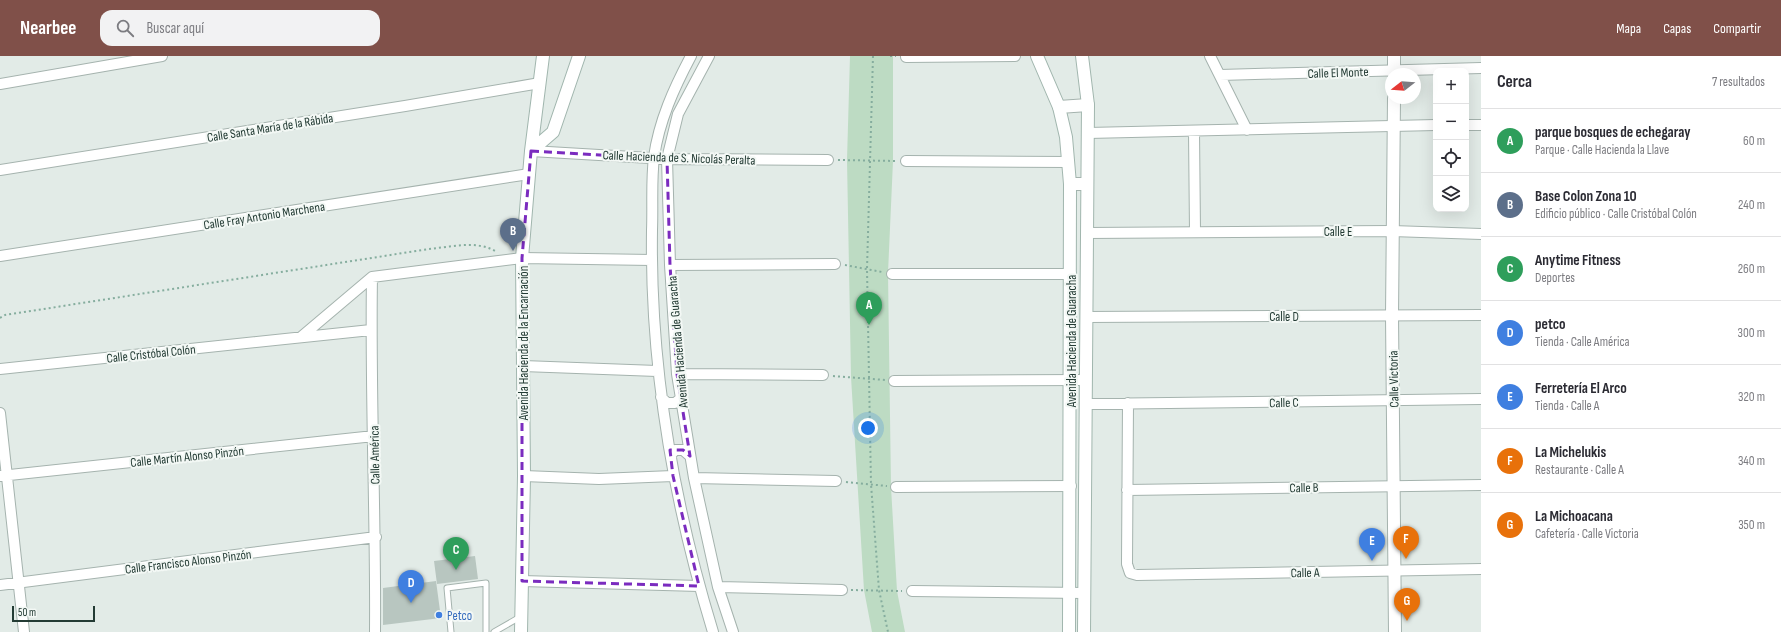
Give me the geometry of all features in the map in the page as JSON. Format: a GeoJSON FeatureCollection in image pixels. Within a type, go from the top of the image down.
{"type":"FeatureCollection","features":[{"type":"Feature","properties":{"kind":"main road","name":"Avenida Hacienda de la Encarnación"},"geometry":{"type":"LineString","coordinates":[[521,632],[524,476],[522,258],[531,151],[543,56]]}},
{"type":"Feature","properties":{"kind":"main road"},"geometry":{"type":"LineString","coordinates":[[531,151],[553,132],[579,56]]}},
{"type":"Feature","properties":{"kind":"main road","name":"Avenida Hacienda de Guaracha"},"geometry":{"type":"LineString","coordinates":[[1037,56],[1059,107],[1066,137],[1070,184],[1071,380],[1069,632]]}},
{"type":"Feature","properties":{"kind":"main road","name":"Avenida Hacienda de Guaracha"},"geometry":{"type":"LineString","coordinates":[[1082,56],[1088,105],[1084,632]]}},
{"type":"Feature","properties":{"kind":"main road"},"geometry":{"type":"LineString","coordinates":[[1394,56],[1394,68]]}},
{"type":"Feature","properties":{"kind":"main road","name":"Calle Victoria"},"geometry":{"type":"LineString","coordinates":[[1394,104],[1392,316],[1394,400],[1393,570],[1395,632]]}},
{"type":"Feature","properties":{"kind":"main road"},"geometry":{"type":"LineString","coordinates":[[1059,107],[1088,105]]}},
{"type":"Feature","properties":{"kind":"main road"},"geometry":{"type":"LineString","coordinates":[[1070,184],[1087,184]]}},
{"type":"Feature","properties":{"kind":"street"},"geometry":{"type":"LineString","coordinates":[[0,84],[162,56]]}},
{"type":"Feature","properties":{"kind":"street","name":"Avenida Hacienda de Guaracha"},"geometry":{"type":"LineString","coordinates":[[691,56],[677,83],[663,116],[654,158],[652,260],[657,372],[673,476],[699,586],[713,632]]}},
{"type":"Feature","properties":{"kind":"street","name":"Avenida Hacienda de Guaracha"},"geometry":{"type":"LineString","coordinates":[[709,56],[678,114],[667,159],[670,265],[677,374],[690,456],[718,587],[733,632]]}},
{"type":"Feature","properties":{"kind":"street"},"geometry":{"type":"LineString","coordinates":[[906,57],[1015,56]]}},
{"type":"Feature","properties":{"kind":"street"},"geometry":{"type":"LineString","coordinates":[[1210,56],[1247,130]]}},
{"type":"Feature","properties":{"kind":"street","name":"Calle El Monte"},"geometry":{"type":"LineString","coordinates":[[1421,71],[1481,68]]}},
{"type":"Feature","properties":{"kind":"street","name":"Calle El Monte"},"geometry":{"type":"LineString","coordinates":[[1220,75],[1385,72]]}},
{"type":"Feature","properties":{"kind":"street","name":"Calle Santa María de la Rábida"},"geometry":{"type":"LineString","coordinates":[[0,170],[405,106],[540,83]]}},
{"type":"Feature","properties":{"kind":"street"},"geometry":{"type":"LineString","coordinates":[[1088,133],[1433,125]]}},
{"type":"Feature","properties":{"kind":"street"},"geometry":{"type":"LineString","coordinates":[[1469,125],[1481,125]]}},
{"type":"Feature","properties":{"kind":"street"},"geometry":{"type":"LineString","coordinates":[[1194,131],[1195,232]]}},
{"type":"Feature","properties":{"kind":"street","name":"Calle Hacienda de S. Nicolás Peralta"},"geometry":{"type":"LineString","coordinates":[[531,151],[667,159],[828,160]]}},
{"type":"Feature","properties":{"kind":"street"},"geometry":{"type":"LineString","coordinates":[[906,161],[1068,162]]}},
{"type":"Feature","properties":{"kind":"street","name":"Calle Fray Antonio Marchena"},"geometry":{"type":"LineString","coordinates":[[0,256],[529,174]]}},
{"type":"Feature","properties":{"kind":"street","name":"Calle E"},"geometry":{"type":"LineString","coordinates":[[1087,233],[1392,231],[1481,234]]}},
{"type":"Feature","properties":{"kind":"street"},"geometry":{"type":"LineString","coordinates":[[301,337],[372,277],[522,258],[652,260]]}},
{"type":"Feature","properties":{"kind":"street"},"geometry":{"type":"LineString","coordinates":[[670,265],[835,264]]}},
{"type":"Feature","properties":{"kind":"street"},"geometry":{"type":"LineString","coordinates":[[892,274],[1071,274]]}},
{"type":"Feature","properties":{"kind":"street","name":"Calle América"},"geometry":{"type":"LineString","coordinates":[[372,277],[371,330],[376,537],[375,632]]}},
{"type":"Feature","properties":{"kind":"street","name":"Calle D"},"geometry":{"type":"LineString","coordinates":[[1086,317],[1481,315]]}},
{"type":"Feature","properties":{"kind":"street","name":"Calle Cristóbal Colón"},"geometry":{"type":"LineString","coordinates":[[0,369],[371,330]]}},
{"type":"Feature","properties":{"kind":"street"},"geometry":{"type":"LineString","coordinates":[[523,366],[657,372]]}},
{"type":"Feature","properties":{"kind":"street"},"geometry":{"type":"LineString","coordinates":[[677,374],[822,375]]}},
{"type":"Feature","properties":{"kind":"street"},"geometry":{"type":"LineString","coordinates":[[894,381],[1086,380]]}},
{"type":"Feature","properties":{"kind":"street"},"geometry":{"type":"LineString","coordinates":[[661,397],[667,403],[675,403],[681,398]]}},
{"type":"Feature","properties":{"kind":"street","name":"Calle C"},"geometry":{"type":"LineString","coordinates":[[1086,404],[1481,399]]}},
{"type":"Feature","properties":{"kind":"street"},"geometry":{"type":"LineString","coordinates":[[1127,490],[1128,403]]}},
{"type":"Feature","properties":{"kind":"street"},"geometry":{"type":"LineString","coordinates":[[0,413],[3,476],[19,583],[24,632]]}},
{"type":"Feature","properties":{"kind":"street","name":"Calle Martín Alonso Pinzón"},"geometry":{"type":"LineString","coordinates":[[3,476],[374,436]]}},
{"type":"Feature","properties":{"kind":"street"},"geometry":{"type":"LineString","coordinates":[[670,455],[675,450],[682,450],[690,456]]}},
{"type":"Feature","properties":{"kind":"street"},"geometry":{"type":"LineString","coordinates":[[524,476],[599,479],[673,476]]}},
{"type":"Feature","properties":{"kind":"street"},"geometry":{"type":"LineString","coordinates":[[694,478],[836,481]]}},
{"type":"Feature","properties":{"kind":"street","name":"Calle B"},"geometry":{"type":"LineString","coordinates":[[1127,490],[1481,485]]}},
{"type":"Feature","properties":{"kind":"street"},"geometry":{"type":"LineString","coordinates":[[896,487],[1070,486]]}},
{"type":"Feature","properties":{"kind":"street","name":"Calle A"},"geometry":{"type":"LineString","coordinates":[[1127,490],[1127,564],[1130,572],[1137,576],[1481,569]]}},
{"type":"Feature","properties":{"kind":"street","name":"Calle Francisco Alonso Pinzón"},"geometry":{"type":"LineString","coordinates":[[0,585],[376,537]]}},
{"type":"Feature","properties":{"kind":"street"},"geometry":{"type":"LineString","coordinates":[[522,582],[699,586]]}},
{"type":"Feature","properties":{"kind":"street"},"geometry":{"type":"LineString","coordinates":[[718,587],[842,590]]}},
{"type":"Feature","properties":{"kind":"street"},"geometry":{"type":"LineString","coordinates":[[912,591],[1084,593]]}},
{"type":"Feature","properties":{"kind":"lane"},"geometry":{"type":"LineString","coordinates":[[451,632],[447,588],[486,583],[486,632]]}},
{"type":"Feature","properties":{"kind":"lane"},"geometry":{"type":"LineString","coordinates":[[494,632],[521,616]]}},
{"type":"Feature","properties":{"kind":"path"},"geometry":{"type":"LineString","coordinates":[[873,56],[868,269],[868,379],[871,484],[879,590],[888,632]]}},
{"type":"Feature","properties":{"kind":"path"},"geometry":{"type":"LineString","coordinates":[[828,160],[906,161]]}},
{"type":"Feature","properties":{"kind":"path"},"geometry":{"type":"LineString","coordinates":[[0,318],[5,315],[429,249],[475,245],[486,246],[508,260]]}},
{"type":"Feature","properties":{"kind":"path"},"geometry":{"type":"LineString","coordinates":[[835,264],[892,274]]}},
{"type":"Feature","properties":{"kind":"path"},"geometry":{"type":"LineString","coordinates":[[822,375],[894,381]]}},
{"type":"Feature","properties":{"kind":"path"},"geometry":{"type":"LineString","coordinates":[[836,481],[896,487]]}},
{"type":"Feature","properties":{"kind":"path"},"geometry":{"type":"LineString","coordinates":[[842,590],[912,591]]}},
{"type":"Feature","properties":{"kind":"highlighted area"},"geometry":{"type":"Polygon","coordinates":[[[531,151],[667,159],[670,265],[677,374],[690,456],[683,450],[670,450],[673,476],[699,586],[522,581],[522,258],[531,151]]]}},
{"type":"Feature","properties":{"kind":"green space"},"geometry":{"type":"Polygon","coordinates":[[[850,56],[893,56],[893,161],[888,273],[891,487],[897,591],[905,632],[872,632],[864,590],[851,377],[847,160],[850,56]]]}},
{"type":"Feature","properties":{"kind":"building"},"geometry":{"type":"Polygon","coordinates":[[[475,556],[478,579],[437,584],[434,561],[475,556]]]}},
{"type":"Feature","properties":{"kind":"building","name":"Petco"},"geometry":{"type":"Polygon","coordinates":[[[436,581],[441,618],[383,625],[383,588],[436,581]]]}},
{"type":"Feature","properties":{"kind":"place","name":"Base Colon Zona 10"},"geometry":{"type":"Point","coordinates":[513,251]}},
{"type":"Feature","properties":{"kind":"place","name":"parque bosques de echegaray"},"geometry":{"type":"Point","coordinates":[869,325]}},
{"type":"Feature","properties":{"kind":"place","name":"La Michelukis"},"geometry":{"type":"Point","coordinates":[1406,559]}},
{"type":"Feature","properties":{"kind":"place","name":"Ferretería El Arco"},"geometry":{"type":"Point","coordinates":[1372,561]}},
{"type":"Feature","properties":{"kind":"place","name":"Anytime Fitness"},"geometry":{"type":"Point","coordinates":[456,570]}},
{"type":"Feature","properties":{"kind":"place","name":"petco"},"geometry":{"type":"Point","coordinates":[411,603]}},
{"type":"Feature","properties":{"kind":"place","name":"Petco"},"geometry":{"type":"Point","coordinates":[439,615]}},
{"type":"Feature","properties":{"kind":"place","name":"La Michoacana"},"geometry":{"type":"Point","coordinates":[1407,621]}}]}
